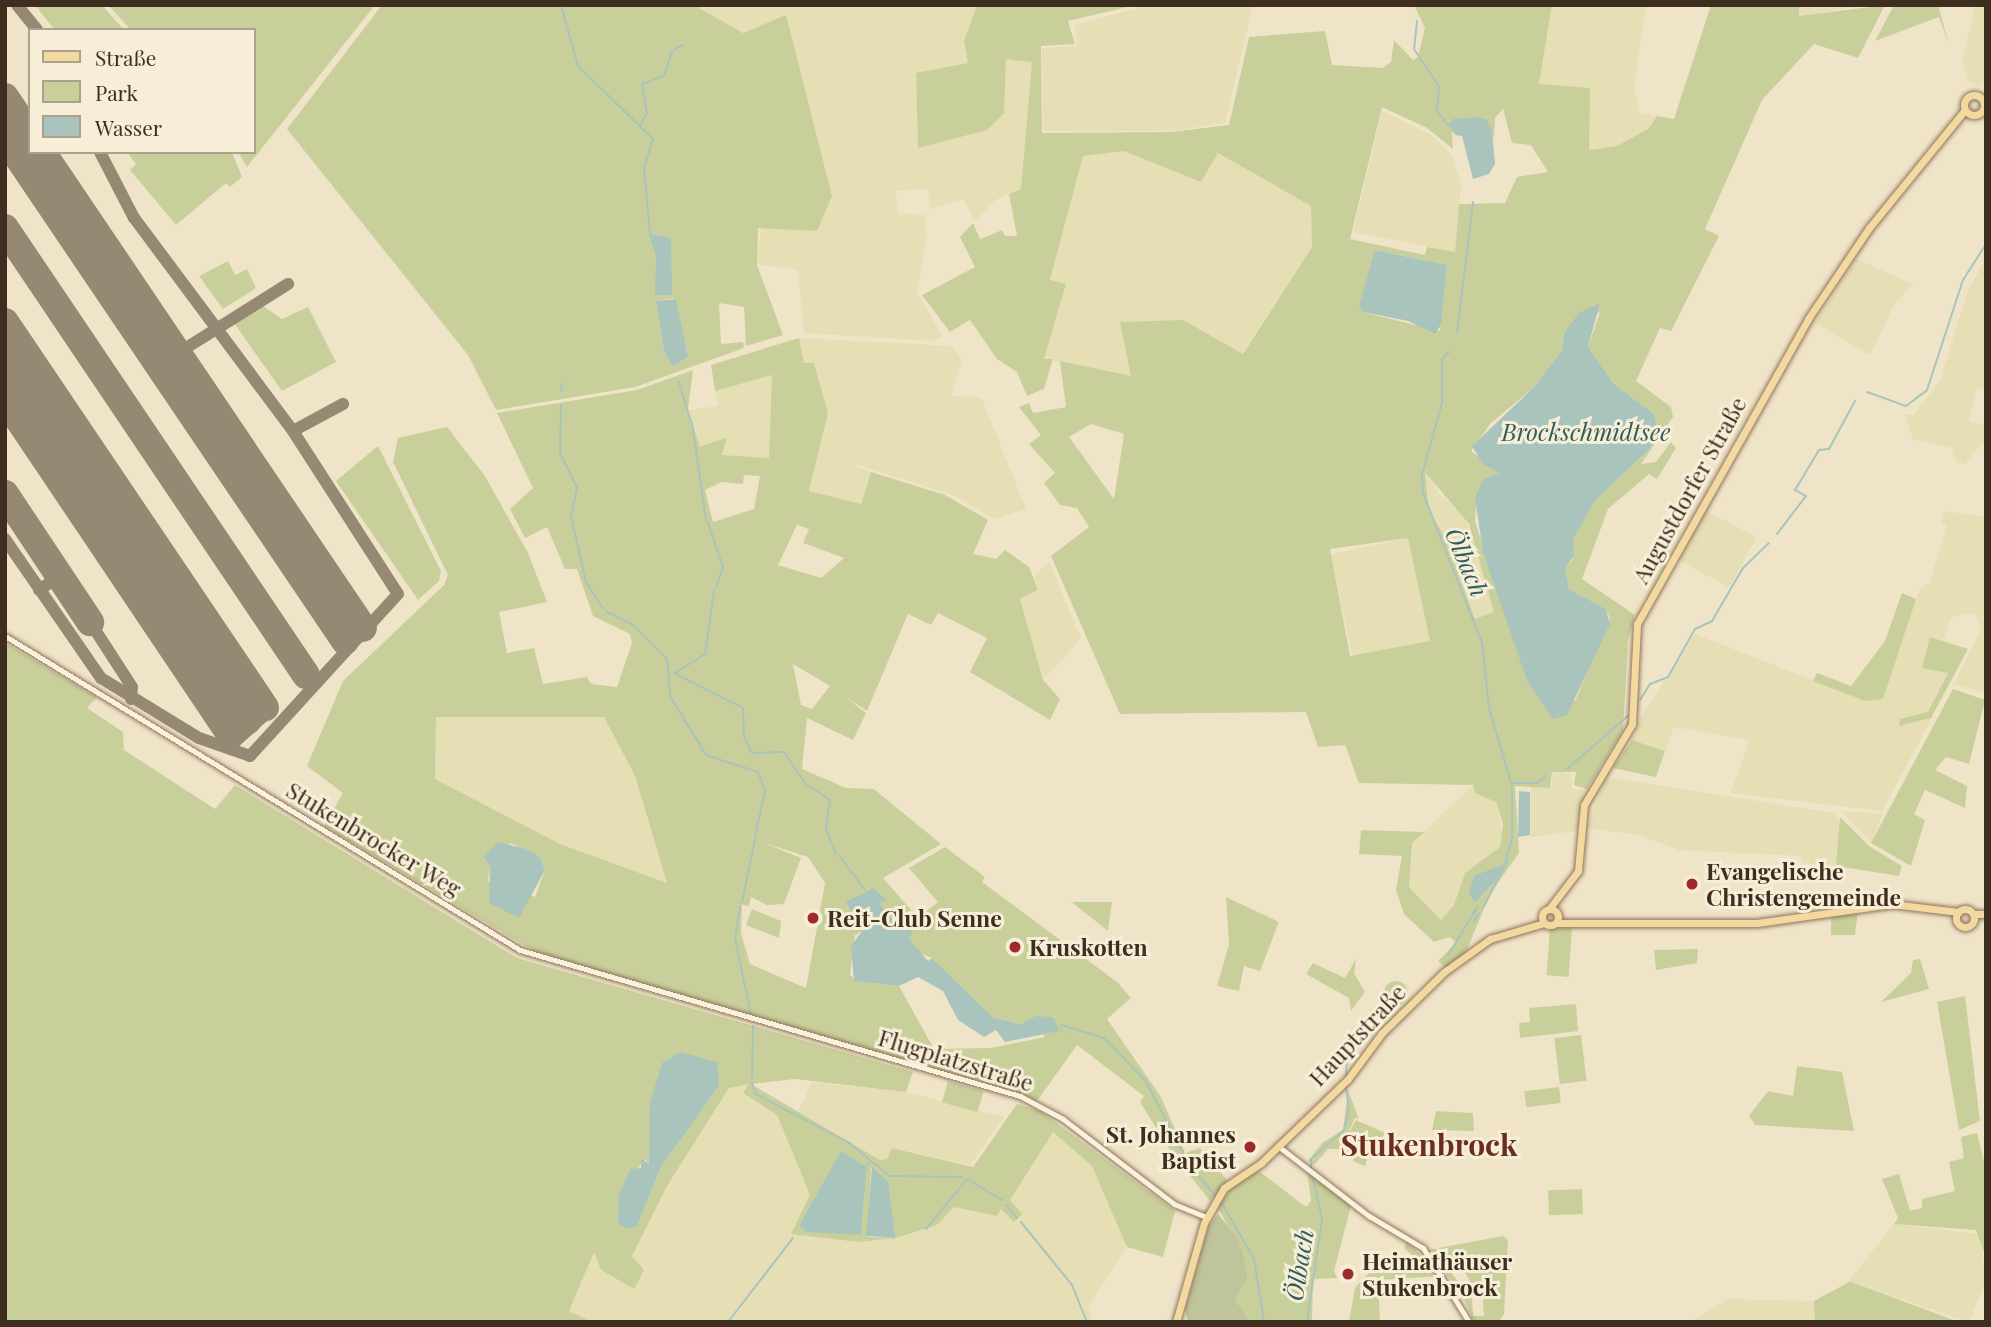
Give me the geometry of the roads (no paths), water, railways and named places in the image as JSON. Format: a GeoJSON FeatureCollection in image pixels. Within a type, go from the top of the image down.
{"type":"FeatureCollection","features":[{"type":"Feature","properties":{"kind":"main road"},"geometry":{"type":"LineString","coordinates":[[1983,98],[1967,99],[1968,113],[1982,112],[1986,91]]}},
{"type":"Feature","properties":{"kind":"main road","name":"Augustdorfer Straße"},"geometry":{"type":"LineString","coordinates":[[1555,915],[1559,897],[1578,871],[1588,794],[1632,724],[1637,624],[1808,320],[1870,228],[1945,136],[1968,113]]}},
{"type":"Feature","properties":{"kind":"main road"},"geometry":{"type":"LineString","coordinates":[[1543,919],[1555,915],[1574,922],[1757,923],[1871,905],[1934,906],[1957,915],[1973,918],[1986,916]]}},
{"type":"Feature","properties":{"kind":"main road","name":"Hauptstraße"},"geometry":{"type":"LineString","coordinates":[[1176,1322],[1206,1217],[1220,1193],[1278,1146],[1346,1081],[1382,1033],[1442,974],[1490,939],[1555,915]]}},
{"type":"Feature","properties":{"kind":"main road"},"geometry":{"type":"LineString","coordinates":[[1957,915],[1964,928],[1973,918]]}},
{"type":"Feature","properties":{"kind":"street","name":"Stukenbrocker Weg"},"geometry":{"type":"LineString","coordinates":[[5,636],[520,950],[748,1017]]}},
{"type":"Feature","properties":{"kind":"street","name":"Flugplatzstraße"},"geometry":{"type":"LineString","coordinates":[[748,1017],[1035,1103],[1174,1204],[1206,1217]]}},
{"type":"Feature","properties":{"kind":"street"},"geometry":{"type":"LineString","coordinates":[[1278,1146],[1310,1166],[1369,1216],[1423,1248],[1453,1289],[1469,1322]]}},
{"type":"Feature","properties":{"kind":"water"},"geometry":{"type":"Polygon","coordinates":[[[1453,119],[1486,119],[1492,130],[1495,164],[1489,174],[1473,179],[1462,136],[1455,135],[1449,125],[1453,119]]]}},
{"type":"Feature","properties":{"kind":"water"},"geometry":{"type":"Polygon","coordinates":[[[649,234],[671,238],[672,295],[655,295],[656,256],[649,234]]]}},
{"type":"Feature","properties":{"kind":"water"},"geometry":{"type":"Polygon","coordinates":[[[1375,250],[1447,265],[1441,325],[1435,334],[1408,321],[1363,312],[1359,306],[1375,250]]]}},
{"type":"Feature","properties":{"kind":"water"},"geometry":{"type":"Polygon","coordinates":[[[676,299],[688,357],[673,367],[664,351],[656,301],[676,299]]]}},
{"type":"Feature","properties":{"kind":"water","name":"Brockschmidtsee"},"geometry":{"type":"Polygon","coordinates":[[[1600,303],[1588,347],[1614,384],[1654,414],[1657,428],[1651,447],[1595,501],[1573,539],[1574,556],[1565,568],[1569,589],[1606,609],[1610,624],[1567,715],[1553,719],[1527,681],[1483,552],[1475,497],[1483,480],[1499,473],[1482,463],[1472,446],[1533,388],[1562,350],[1564,333],[1579,313],[1600,303]]]}},
{"type":"Feature","properties":{"kind":"water"},"geometry":{"type":"Polygon","coordinates":[[[1519,791],[1530,792],[1530,835],[1518,837],[1519,791]]]}},
{"type":"Feature","properties":{"kind":"water"},"geometry":{"type":"Polygon","coordinates":[[[498,842],[526,849],[540,857],[545,870],[519,918],[489,903],[490,865],[483,857],[498,842]]]}},
{"type":"Feature","properties":{"kind":"water"},"geometry":{"type":"Polygon","coordinates":[[[1504,864],[1500,876],[1475,902],[1469,893],[1474,876],[1504,864]]]}},
{"type":"Feature","properties":{"kind":"water"},"geometry":{"type":"Polygon","coordinates":[[[873,888],[887,901],[879,903],[895,923],[902,918],[913,931],[909,939],[928,961],[932,958],[994,1018],[1022,1024],[1035,1016],[1053,1017],[1059,1030],[1072,1034],[1059,1031],[1005,1042],[996,1030],[984,1037],[958,1020],[943,991],[918,977],[899,986],[854,981],[851,946],[863,930],[846,902],[873,888]]]}},
{"type":"Feature","properties":{"kind":"water"},"geometry":{"type":"Polygon","coordinates":[[[680,1052],[717,1062],[719,1086],[661,1167],[637,1226],[629,1229],[618,1224],[619,1195],[630,1169],[641,1168],[641,1158],[649,1164],[650,1103],[662,1063],[680,1052]]]}},
{"type":"Feature","properties":{"kind":"water"},"geometry":{"type":"Polygon","coordinates":[[[841,1151],[867,1167],[861,1235],[806,1232],[800,1226],[841,1151]]]}},
{"type":"Feature","properties":{"kind":"water"},"geometry":{"type":"Polygon","coordinates":[[[872,1167],[888,1181],[895,1238],[866,1236],[872,1167]]]}},
{"type":"Feature","properties":{"kind":"waterway"},"geometry":{"type":"LineString","coordinates":[[561,5],[578,66],[653,139],[644,168],[650,234]]}},
{"type":"Feature","properties":{"kind":"waterway","name":"Ölbach"},"geometry":{"type":"LineString","coordinates":[[1417,21],[1414,49],[1439,86],[1437,111],[1448,125]]}},
{"type":"Feature","properties":{"kind":"waterway"},"geometry":{"type":"LineString","coordinates":[[640,126],[647,113],[642,84],[664,76],[672,51],[682,45]]}},
{"type":"Feature","properties":{"kind":"waterway","name":"Ölbach"},"geometry":{"type":"LineString","coordinates":[[1457,333],[1473,202]]}},
{"type":"Feature","properties":{"kind":"waterway"},"geometry":{"type":"LineString","coordinates":[[1867,392],[1906,406],[1927,390],[1963,280],[1986,244]]}},
{"type":"Feature","properties":{"kind":"waterway","name":"Ölbach"},"geometry":{"type":"LineString","coordinates":[[1449,352],[1442,359],[1442,403],[1422,475],[1423,493],[1482,643],[1489,708],[1512,786]]}},
{"type":"Feature","properties":{"kind":"waterway"},"geometry":{"type":"LineString","coordinates":[[679,382],[691,422]]}},
{"type":"Feature","properties":{"kind":"waterway"},"geometry":{"type":"LineString","coordinates":[[561,384],[562,391]]}},
{"type":"Feature","properties":{"kind":"waterway"},"geometry":{"type":"LineString","coordinates":[[1777,534],[1806,496],[1795,490],[1819,450],[1829,449],[1855,401]]}},
{"type":"Feature","properties":{"kind":"waterway"},"geometry":{"type":"LineString","coordinates":[[561,405],[560,453],[577,488],[571,516],[586,582],[603,608]]}},
{"type":"Feature","properties":{"kind":"waterway"},"geometry":{"type":"LineString","coordinates":[[692,423],[706,520]]}},
{"type":"Feature","properties":{"kind":"waterway"},"geometry":{"type":"LineString","coordinates":[[708,523],[723,567],[716,587]]}},
{"type":"Feature","properties":{"kind":"waterway"},"geometry":{"type":"LineString","coordinates":[[1640,700],[1650,684],[1668,677],[1695,629],[1712,621],[1743,568],[1769,543]]}},
{"type":"Feature","properties":{"kind":"waterway"},"geometry":{"type":"LineString","coordinates":[[714,591],[705,654],[674,673],[743,708],[744,736],[752,753],[784,752],[805,783],[830,800],[826,829],[836,854]]}},
{"type":"Feature","properties":{"kind":"waterway"},"geometry":{"type":"LineString","coordinates":[[606,611],[633,625],[667,659],[670,696],[706,755],[758,772],[765,791],[756,832]]}},
{"type":"Feature","properties":{"kind":"waterway"},"geometry":{"type":"LineString","coordinates":[[1567,769],[1630,714]]}},
{"type":"Feature","properties":{"kind":"waterway"},"geometry":{"type":"LineString","coordinates":[[1514,783],[1537,783],[1546,776]]}},
{"type":"Feature","properties":{"kind":"waterway","name":"Ölbach"},"geometry":{"type":"LineString","coordinates":[[1505,864],[1512,837],[1512,789]]}},
{"type":"Feature","properties":{"kind":"waterway"},"geometry":{"type":"LineString","coordinates":[[742,902],[756,835]]}},
{"type":"Feature","properties":{"kind":"waterway"},"geometry":{"type":"LineString","coordinates":[[840,857],[865,890]]}},
{"type":"Feature","properties":{"kind":"waterway","name":"Ölbach"},"geometry":{"type":"LineString","coordinates":[[1483,908],[1507,862]]}},
{"type":"Feature","properties":{"kind":"waterway","name":"Ölbach"},"geometry":{"type":"LineString","coordinates":[[1448,955],[1478,906]]}},
{"type":"Feature","properties":{"kind":"waterway"},"geometry":{"type":"LineString","coordinates":[[740,907],[735,938],[751,1015]]}},
{"type":"Feature","properties":{"kind":"waterway","name":"Ölbach"},"geometry":{"type":"LineString","coordinates":[[1474,921],[1479,913]]}},
{"type":"Feature","properties":{"kind":"waterway"},"geometry":{"type":"LineString","coordinates":[[1061,1025],[1104,1038],[1145,1080],[1191,1168],[1216,1196]]}},
{"type":"Feature","properties":{"kind":"waterway"},"geometry":{"type":"LineString","coordinates":[[752,1079],[753,1026]]}},
{"type":"Feature","properties":{"kind":"waterway","name":"Ölbach"},"geometry":{"type":"LineString","coordinates":[[1346,1075],[1347,1062]]}},
{"type":"Feature","properties":{"kind":"waterway"},"geometry":{"type":"LineString","coordinates":[[752,1083],[756,1094],[851,1144],[872,1162],[865,1166]]}},
{"type":"Feature","properties":{"kind":"waterway","name":"Ölbach"},"geometry":{"type":"LineString","coordinates":[[1311,1169],[1311,1159],[1344,1130],[1349,1109],[1346,1087]]}},
{"type":"Feature","properties":{"kind":"waterway"},"geometry":{"type":"LineString","coordinates":[[874,1163],[887,1174]]}},
{"type":"Feature","properties":{"kind":"waterway","name":"Ölbach"},"geometry":{"type":"LineString","coordinates":[[1307,1322],[1322,1219],[1312,1174]]}},
{"type":"Feature","properties":{"kind":"waterway"},"geometry":{"type":"LineString","coordinates":[[889,1176],[962,1177]]}},
{"type":"Feature","properties":{"kind":"waterway"},"geometry":{"type":"LineString","coordinates":[[926,1229],[967,1179],[1002,1200]]}},
{"type":"Feature","properties":{"kind":"waterway"},"geometry":{"type":"LineString","coordinates":[[1220,1200],[1254,1259],[1264,1322]]}},
{"type":"Feature","properties":{"kind":"waterway"},"geometry":{"type":"LineString","coordinates":[[1006,1205],[1017,1218]]}},
{"type":"Feature","properties":{"kind":"waterway"},"geometry":{"type":"LineString","coordinates":[[1021,1222],[1072,1285],[1087,1322]]}},
{"type":"Feature","properties":{"kind":"waterway"},"geometry":{"type":"LineString","coordinates":[[728,1322],[793,1238]]}},
{"type":"Feature","properties":{"kind":"place","name":"Evangelische Christengemeinde"},"geometry":{"type":"Point","coordinates":[1692,884]}},
{"type":"Feature","properties":{"kind":"place","name":"Reit-Club Senne"},"geometry":{"type":"Point","coordinates":[813,918]}},
{"type":"Feature","properties":{"kind":"place","name":"Kruskotten"},"geometry":{"type":"Point","coordinates":[1015,947]}},
{"type":"Feature","properties":{"kind":"place","name":"St. Johannes Baptist"},"geometry":{"type":"Point","coordinates":[1250,1147]}},
{"type":"Feature","properties":{"kind":"place","name":"Heimathäuser Stukenbrock"},"geometry":{"type":"Point","coordinates":[1348,1274]}},
{"type":"Feature","properties":{"kind":"district","name":"Stukenbrock"},"geometry":{"type":"Point","coordinates":[1429,1144]}}]}
